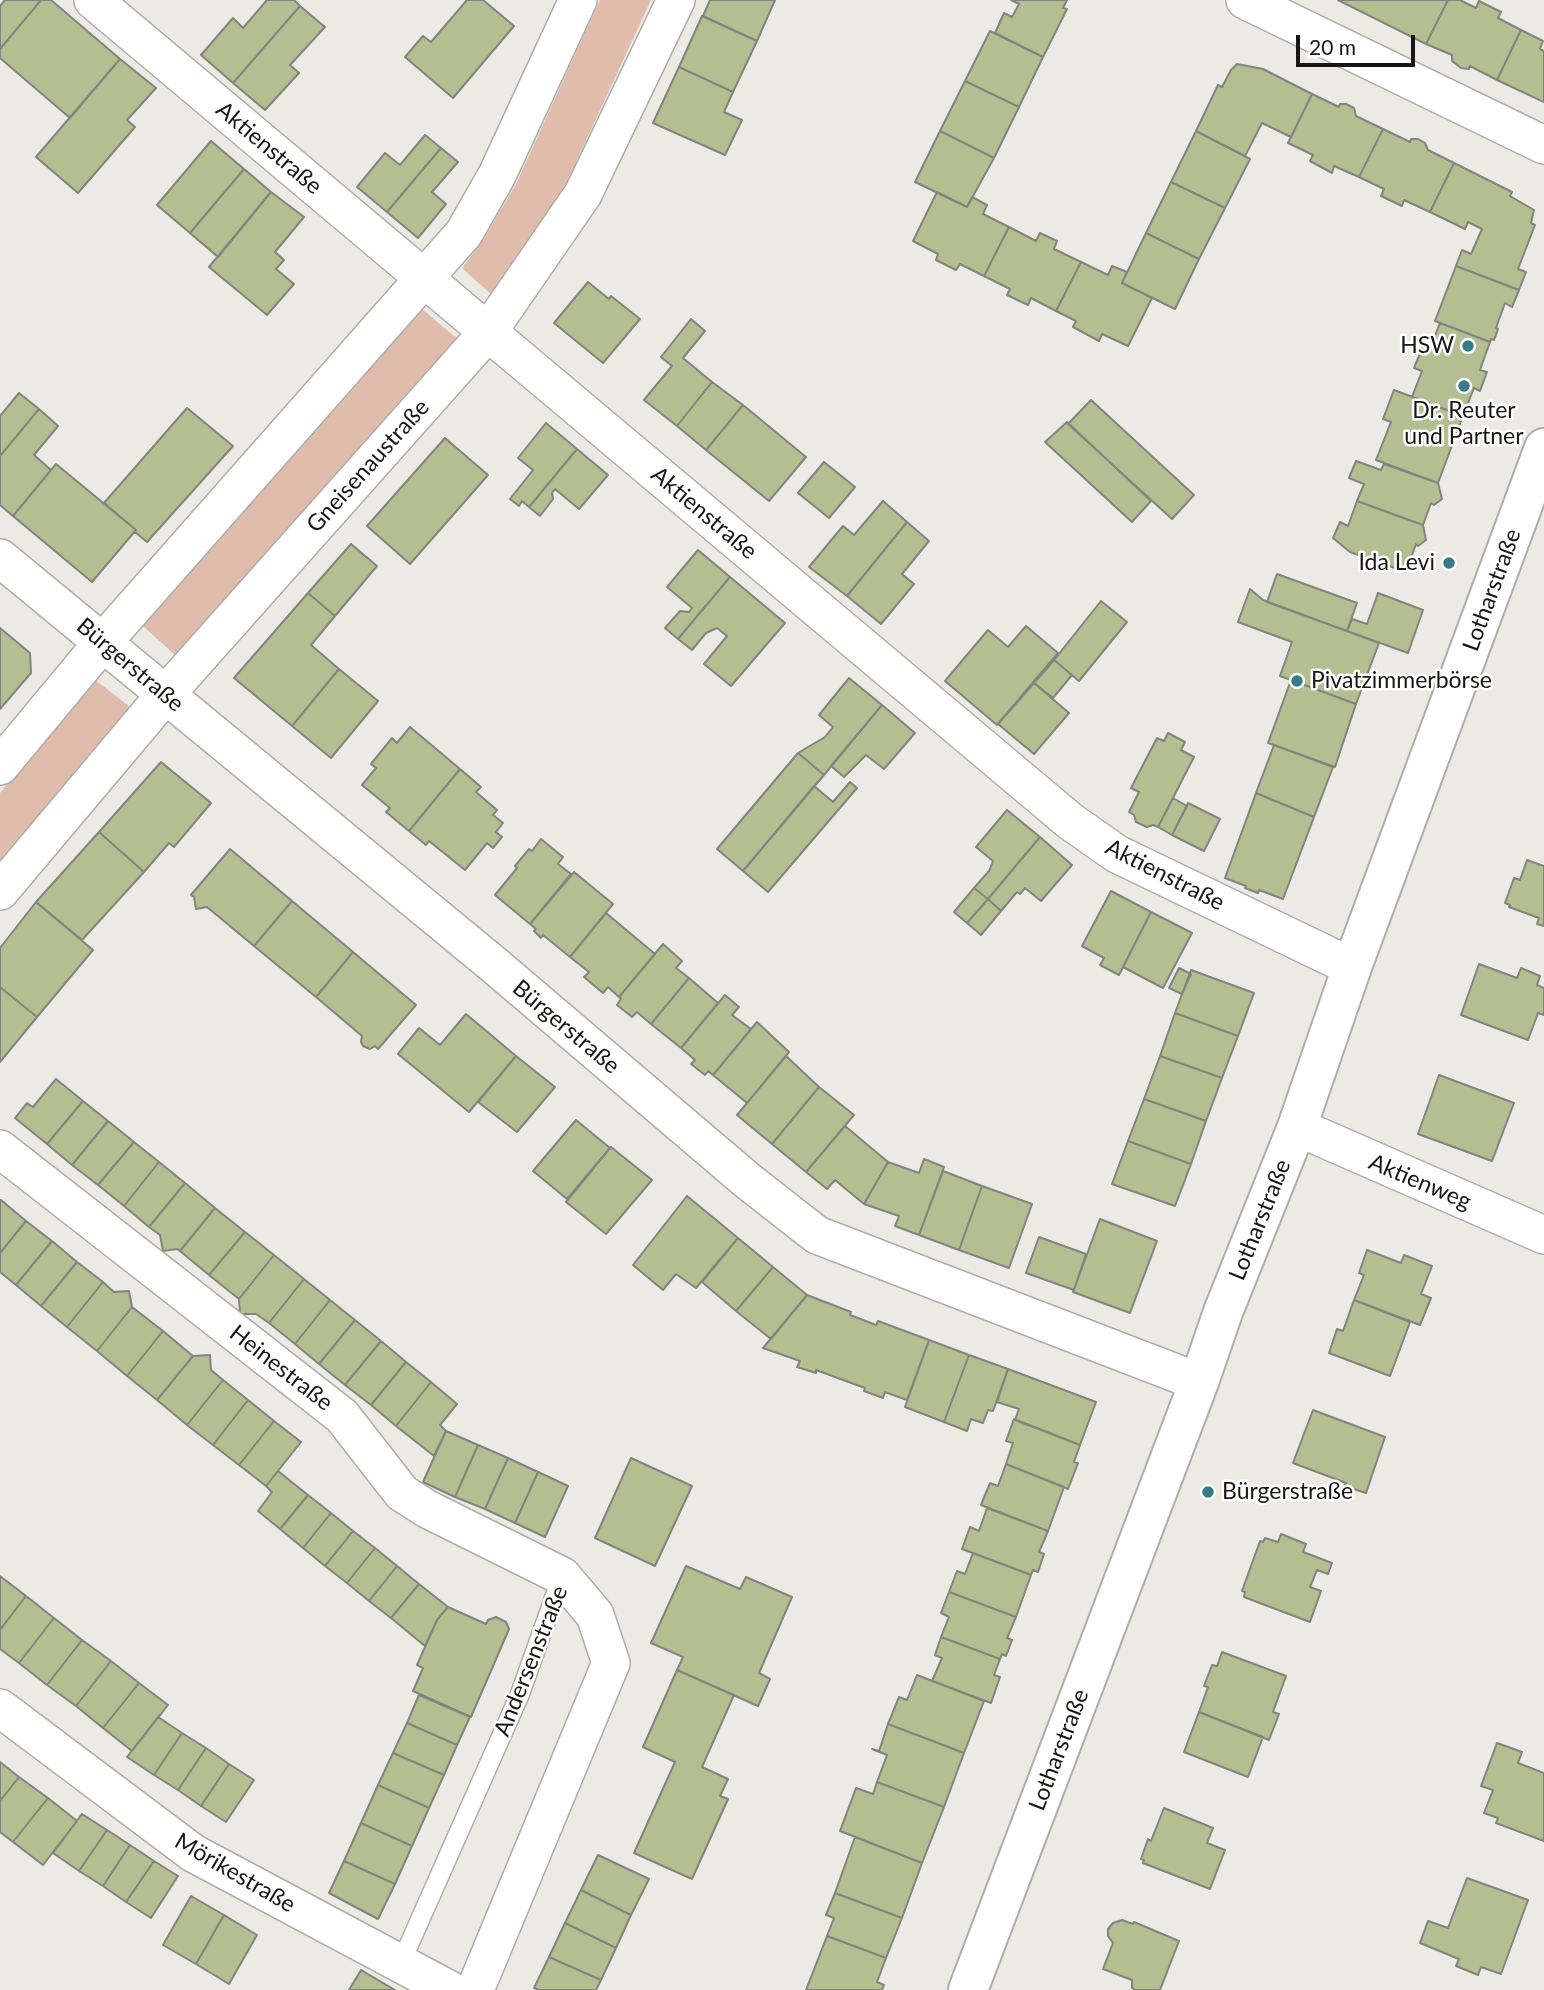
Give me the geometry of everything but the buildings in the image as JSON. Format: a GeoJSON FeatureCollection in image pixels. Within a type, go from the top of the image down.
{"type":"FeatureCollection","features":[{"type":"Feature","properties":{"kind":"street","name":"Aktienstraße"},"geometry":{"type":"LineString","coordinates":[[93,0],[1070,821],[1117,854],[1352,967]]}},
{"type":"Feature","properties":{"kind":"street"},"geometry":{"type":"LineString","coordinates":[[0,766],[103,642],[464,233],[497,175],[578,0]]}},
{"type":"Feature","properties":{"kind":"street","name":"Gneisenaustraße"},"geometry":{"type":"LineString","coordinates":[[0,891],[165,695],[488,332],[583,194],[676,0]]}},
{"type":"Feature","properties":{"kind":"street"},"geometry":{"type":"LineString","coordinates":[[1245,0],[1544,145]]}},
{"type":"Feature","properties":{"kind":"street","name":"Lotharstraße"},"geometry":{"type":"LineString","coordinates":[[972,1988],[1223,1312],[1297,1127],[1352,967],[1544,448]]}},
{"type":"Feature","properties":{"kind":"street","name":"Bürgerstraße"},"geometry":{"type":"LineString","coordinates":[[0,558],[494,964],[748,1181],[817,1235],[1199,1382]]}},
{"type":"Feature","properties":{"kind":"street","name":"Aktienweg"},"geometry":{"type":"LineString","coordinates":[[1297,1127],[1544,1235]]}},
{"type":"Feature","properties":{"kind":"street","name":"Heinestraße"},"geometry":{"type":"LineString","coordinates":[[0,1149],[342,1416],[402,1493],[427,1509],[562,1576]]}},
{"type":"Feature","properties":{"kind":"street","name":"Andersenstraße"},"geometry":{"type":"LineString","coordinates":[[475,1990],[611,1664],[595,1615],[562,1576]]}},
{"type":"Feature","properties":{"kind":"street","name":"Mörikestraße"},"geometry":{"type":"LineString","coordinates":[[0,1708],[193,1853],[450,1990]]}},
{"type":"Feature","properties":{"kind":"lane","name":"Andersenstraße"},"geometry":{"type":"LineString","coordinates":[[400,1965],[520,1694],[562,1576]]}},
{"type":"Feature","properties":{"kind":"shaded area"},"geometry":{"type":"Polygon","coordinates":[[[600,0],[651,0],[563,190],[492,295],[462,268],[481,243],[516,184],[600,0]]]}},
{"type":"Feature","properties":{"kind":"shaded area"},"geometry":{"type":"Polygon","coordinates":[[[422,309],[460,341],[176,656],[142,625],[422,309]]]}},
{"type":"Feature","properties":{"kind":"shaded area"},"geometry":{"type":"Polygon","coordinates":[[[94,679],[134,710],[0,869],[0,793],[94,679]]]}},
{"type":"Feature","properties":{"kind":"place","name":"HSW"},"geometry":{"type":"Point","coordinates":[1468,346]}},
{"type":"Feature","properties":{"kind":"place","name":"Dr. Reuter und Partner"},"geometry":{"type":"Point","coordinates":[1464,386]}},
{"type":"Feature","properties":{"kind":"place","name":"Ida Levi"},"geometry":{"type":"Point","coordinates":[1449,563]}},
{"type":"Feature","properties":{"kind":"place","name":"Pivatzimmerbörse"},"geometry":{"type":"Point","coordinates":[1297,681]}},
{"type":"Feature","properties":{"kind":"place","name":"Bürgerstraße"},"geometry":{"type":"Point","coordinates":[1208,1492]}}]}
